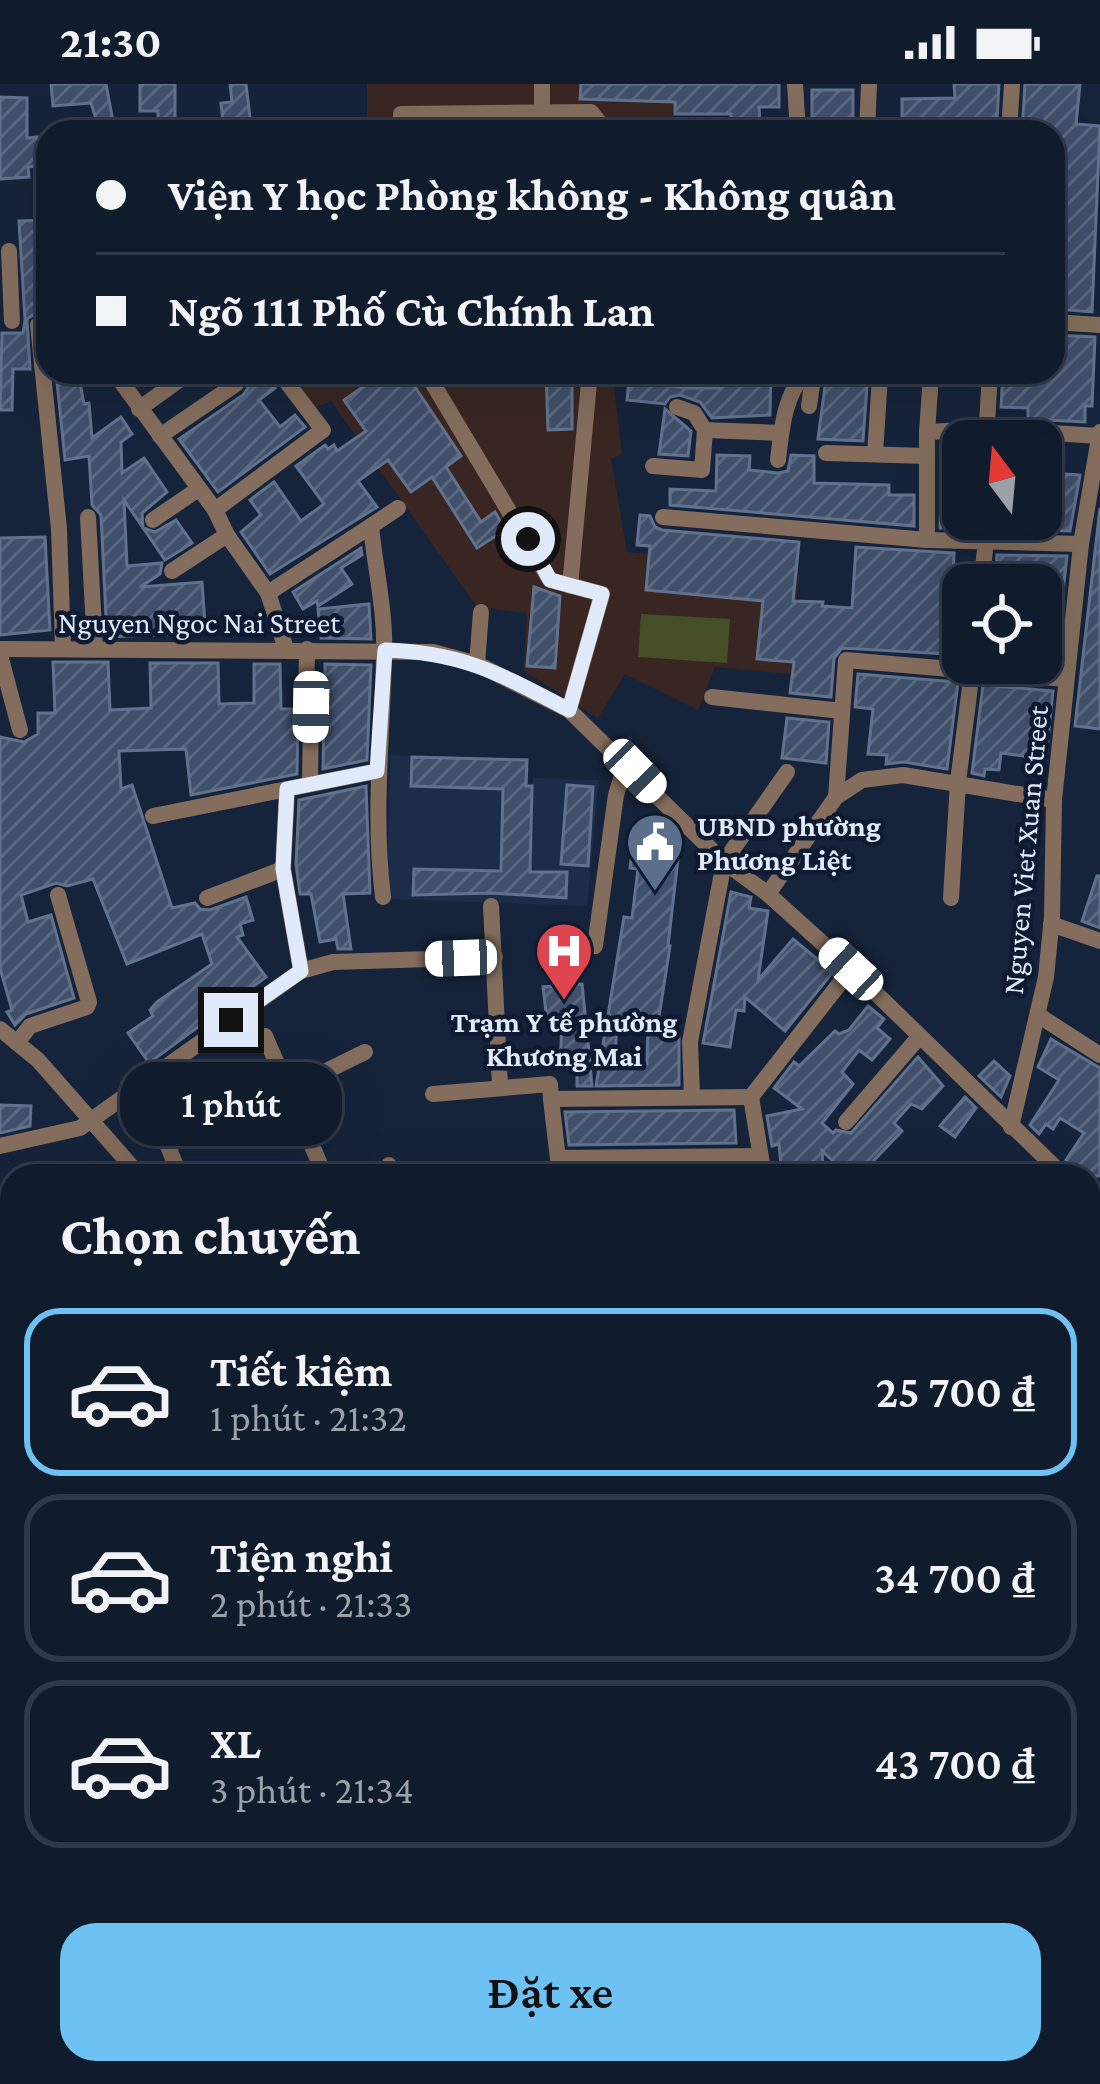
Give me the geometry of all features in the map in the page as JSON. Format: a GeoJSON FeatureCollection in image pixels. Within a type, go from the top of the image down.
{"type":"FeatureCollection","features":[{"type":"Feature","properties":{"kind":"street"},"geometry":{"type":"LineString","coordinates":[[542,84],[542,113]]}},
{"type":"Feature","properties":{"kind":"street"},"geometry":{"type":"LineString","coordinates":[[795,84],[797,120]]}},
{"type":"Feature","properties":{"kind":"street"},"geometry":{"type":"LineString","coordinates":[[868,120],[869,84]]}},
{"type":"Feature","properties":{"kind":"street"},"geometry":{"type":"LineString","coordinates":[[1010,120],[1012,84]]}},
{"type":"Feature","properties":{"kind":"street"},"geometry":{"type":"LineString","coordinates":[[401,120],[401,114],[591,112],[597,120]]}},
{"type":"Feature","properties":{"kind":"street"},"geometry":{"type":"LineString","coordinates":[[9,251],[6,321],[36,323]]}},
{"type":"Feature","properties":{"kind":"street"},"geometry":{"type":"LineString","coordinates":[[1065,323],[1100,325]]}},
{"type":"Feature","properties":{"kind":"street"},"geometry":{"type":"LineString","coordinates":[[48,384],[63,648]]}},
{"type":"Feature","properties":{"kind":"street"},"geometry":{"type":"LineString","coordinates":[[122,384],[215,510],[268,593],[286,650]]}},
{"type":"Feature","properties":{"kind":"street"},"geometry":{"type":"LineString","coordinates":[[139,409],[173,384]]}},
{"type":"Feature","properties":{"kind":"street"},"geometry":{"type":"LineString","coordinates":[[160,436],[236,384]]}},
{"type":"Feature","properties":{"kind":"street"},"geometry":{"type":"LineString","coordinates":[[215,510],[323,430],[288,384]]}},
{"type":"Feature","properties":{"kind":"street"},"geometry":{"type":"LineString","coordinates":[[433,384],[550,580],[602,594],[569,710]]}},
{"type":"Feature","properties":{"kind":"street"},"geometry":{"type":"LineString","coordinates":[[570,586],[589,384]]}},
{"type":"Feature","properties":{"kind":"street"},"geometry":{"type":"LineString","coordinates":[[778,460],[794,384]]}},
{"type":"Feature","properties":{"kind":"street"},"geometry":{"type":"LineString","coordinates":[[809,406],[811,384]]}},
{"type":"Feature","properties":{"kind":"street"},"geometry":{"type":"LineString","coordinates":[[875,454],[879,384]]}},
{"type":"Feature","properties":{"kind":"street"},"geometry":{"type":"LineString","coordinates":[[927,539],[930,384]]}},
{"type":"Feature","properties":{"kind":"street"},"geometry":{"type":"LineString","coordinates":[[988,420],[989,384]]}},
{"type":"Feature","properties":{"kind":"street"},"geometry":{"type":"LineString","coordinates":[[653,466],[702,470],[705,430],[694,412],[677,407]]}},
{"type":"Feature","properties":{"kind":"street"},"geometry":{"type":"LineString","coordinates":[[705,430],[781,433]]}},
{"type":"Feature","properties":{"kind":"street"},"geometry":{"type":"LineString","coordinates":[[927,432],[942,433]]}},
{"type":"Feature","properties":{"kind":"street"},"geometry":{"type":"LineString","coordinates":[[1062,434],[1100,434]]}},
{"type":"Feature","properties":{"kind":"street","name":"Nguyen Viet Xuan Street"},"geometry":{"type":"LineString","coordinates":[[1012,1127],[1038,1015],[1052,924],[1054,800],[1081,544],[1100,434]]}},
{"type":"Feature","properties":{"kind":"street"},"geometry":{"type":"LineString","coordinates":[[826,453],[926,456]]}},
{"type":"Feature","properties":{"kind":"street"},"geometry":{"type":"LineString","coordinates":[[153,520],[197,490]]}},
{"type":"Feature","properties":{"kind":"street"},"geometry":{"type":"LineString","coordinates":[[268,593],[398,508]]}},
{"type":"Feature","properties":{"kind":"street"},"geometry":{"type":"LineString","coordinates":[[88,517],[95,648]]}},
{"type":"Feature","properties":{"kind":"street"},"geometry":{"type":"LineString","coordinates":[[663,518],[927,539],[1081,544]]}},
{"type":"Feature","properties":{"kind":"street"},"geometry":{"type":"LineString","coordinates":[[370,526],[385,650],[377,771],[383,897]]}},
{"type":"Feature","properties":{"kind":"street"},"geometry":{"type":"LineString","coordinates":[[172,572],[227,535]]}},
{"type":"Feature","properties":{"kind":"street"},"geometry":{"type":"LineString","coordinates":[[982,564],[983,541]]}},
{"type":"Feature","properties":{"kind":"street"},"geometry":{"type":"LineString","coordinates":[[477,664],[481,612]]}},
{"type":"Feature","properties":{"kind":"street","name":"Nguyen Ngoc Nai Street"},"geometry":{"type":"LineString","coordinates":[[0,652],[63,648],[385,650],[433,652],[477,664],[569,710],[724,862],[769,893],[851,969],[1045,1164]]}},
{"type":"Feature","properties":{"kind":"street"},"geometry":{"type":"LineString","coordinates":[[307,649],[310,784]]}},
{"type":"Feature","properties":{"kind":"street"},"geometry":{"type":"LineString","coordinates":[[0,652],[20,730]]}},
{"type":"Feature","properties":{"kind":"street"},"geometry":{"type":"LineString","coordinates":[[836,797],[846,660],[942,665]]}},
{"type":"Feature","properties":{"kind":"street"},"geometry":{"type":"LineString","coordinates":[[1062,678],[1066,679]]}},
{"type":"Feature","properties":{"kind":"street"},"geometry":{"type":"LineString","coordinates":[[951,898],[970,684]]}},
{"type":"Feature","properties":{"kind":"street"},"geometry":{"type":"LineString","coordinates":[[712,697],[842,711]]}},
{"type":"Feature","properties":{"kind":"street"},"geometry":{"type":"LineString","coordinates":[[595,946],[616,795],[626,763]]}},
{"type":"Feature","properties":{"kind":"street"},"geometry":{"type":"LineString","coordinates":[[153,816],[377,771]]}},
{"type":"Feature","properties":{"kind":"street"},"geometry":{"type":"LineString","coordinates":[[692,1096],[690,1042],[724,862],[787,772]]}},
{"type":"Feature","properties":{"kind":"street"},"geometry":{"type":"LineString","coordinates":[[769,893],[836,797],[871,777],[903,775],[1054,800]]}},
{"type":"Feature","properties":{"kind":"street"},"geometry":{"type":"LineString","coordinates":[[287,789],[283,869],[301,971]]}},
{"type":"Feature","properties":{"kind":"street"},"geometry":{"type":"LineString","coordinates":[[207,898],[283,869]]}},
{"type":"Feature","properties":{"kind":"street"},"geometry":{"type":"LineString","coordinates":[[58,895],[89,1001],[87,1006],[7,1036],[91,1117],[130,1164]]}},
{"type":"Feature","properties":{"kind":"street"},"geometry":{"type":"LineString","coordinates":[[491,906],[500,1086]]}},
{"type":"Feature","properties":{"kind":"street"},"geometry":{"type":"LineString","coordinates":[[1052,924],[1100,941]]}},
{"type":"Feature","properties":{"kind":"street"},"geometry":{"type":"LineString","coordinates":[[0,1146],[80,1128],[301,971],[333,962],[494,957]]}},
{"type":"Feature","properties":{"kind":"street"},"geometry":{"type":"LineString","coordinates":[[762,1164],[751,1097],[851,969]]}},
{"type":"Feature","properties":{"kind":"street"},"geometry":{"type":"LineString","coordinates":[[1038,1015],[1100,1055]]}},
{"type":"Feature","properties":{"kind":"street"},"geometry":{"type":"LineString","coordinates":[[265,1036],[320,1164]]}},
{"type":"Feature","properties":{"kind":"street"},"geometry":{"type":"LineString","coordinates":[[846,1122],[919,1037]]}},
{"type":"Feature","properties":{"kind":"street"},"geometry":{"type":"LineString","coordinates":[[290,1089],[365,1052]]}},
{"type":"Feature","properties":{"kind":"street"},"geometry":{"type":"LineString","coordinates":[[433,1094],[500,1086],[751,1097]]}},
{"type":"Feature","properties":{"kind":"street"},"geometry":{"type":"LineString","coordinates":[[551,1091],[559,1164]]}},
{"type":"Feature","properties":{"kind":"street"},"geometry":{"type":"LineString","coordinates":[[157,1119],[175,1164]]}},
{"type":"Feature","properties":{"kind":"street"},"geometry":{"type":"LineString","coordinates":[[718,1164],[760,1156]]}},
{"type":"Feature","properties":{"kind":"shaded area"},"geometry":{"type":"Polygon","coordinates":[[[367,84],[674,84],[672,120],[367,120],[367,84]]]}},
{"type":"Feature","properties":{"kind":"shaded area"},"geometry":{"type":"Polygon","coordinates":[[[298,384],[613,384],[622,454],[611,459],[627,552],[799,571],[791,674],[715,667],[698,710],[625,674],[598,718],[524,671],[527,613],[477,607],[331,401],[316,407],[298,384]]]}},
{"type":"Feature","properties":{"kind":"shaded area"},"geometry":{"type":"Polygon","coordinates":[[[390,755],[527,760],[527,786],[532,786],[533,778],[599,780],[587,906],[387,899],[390,755]]]}},
{"type":"Feature","properties":{"kind":"green space"},"geometry":{"type":"Polygon","coordinates":[[[641,614],[730,619],[727,663],[638,657],[641,614]]]}},
{"type":"Feature","properties":{"kind":"building"},"geometry":{"type":"Polygon","coordinates":[[[51,84],[106,84],[113,120],[96,120],[91,103],[53,106],[51,84]]]}},
{"type":"Feature","properties":{"kind":"building"},"geometry":{"type":"Polygon","coordinates":[[[140,84],[175,84],[175,120],[158,120],[158,111],[140,111],[140,84]]]}},
{"type":"Feature","properties":{"kind":"building"},"geometry":{"type":"Polygon","coordinates":[[[230,84],[246,84],[250,118],[223,120],[221,103],[232,102],[230,84]]]}},
{"type":"Feature","properties":{"kind":"building"},"geometry":{"type":"Polygon","coordinates":[[[581,84],[779,84],[779,107],[759,107],[760,120],[731,120],[731,114],[675,114],[675,102],[580,99],[581,84]]]}},
{"type":"Feature","properties":{"kind":"building"},"geometry":{"type":"Polygon","coordinates":[[[954,84],[999,84],[997,119],[902,120],[902,99],[955,98],[954,84]]]}},
{"type":"Feature","properties":{"kind":"building"},"geometry":{"type":"Polygon","coordinates":[[[1025,84],[1080,84],[1076,124],[1100,126],[1092,312],[1065,310],[1065,120],[1023,120],[1025,84]]]}},
{"type":"Feature","properties":{"kind":"building"},"geometry":{"type":"Polygon","coordinates":[[[812,90],[853,90],[853,120],[812,120],[812,90]]]}},
{"type":"Feature","properties":{"kind":"building"},"geometry":{"type":"Polygon","coordinates":[[[0,97],[27,98],[27,138],[36,137],[36,166],[28,167],[29,177],[0,179],[0,97]]]}},
{"type":"Feature","properties":{"kind":"building"},"geometry":{"type":"Polygon","coordinates":[[[36,220],[36,313],[27,319],[30,369],[13,369],[12,410],[0,410],[2,333],[23,333],[25,320],[19,221],[36,220]]]}},
{"type":"Feature","properties":{"kind":"building"},"geometry":{"type":"Polygon","coordinates":[[[1065,336],[1095,337],[1092,406],[1085,406],[1085,422],[1028,419],[1028,408],[1001,407],[1002,384],[1065,384],[1065,336]]]}},
{"type":"Feature","properties":{"kind":"building"},"geometry":{"type":"Polygon","coordinates":[[[57,384],[80,384],[84,404],[89,403],[92,438],[121,417],[132,434],[121,442],[122,473],[144,458],[167,492],[142,513],[143,528],[124,500],[127,566],[162,563],[160,574],[140,587],[202,582],[205,624],[186,625],[186,634],[107,637],[101,515],[92,505],[89,456],[65,460],[57,384]]]}},
{"type":"Feature","properties":{"kind":"building"},"geometry":{"type":"Polygon","coordinates":[[[248,384],[273,384],[275,388],[259,400],[280,427],[295,415],[305,427],[218,492],[179,439],[248,384]]]}},
{"type":"Feature","properties":{"kind":"building"},"geometry":{"type":"Polygon","coordinates":[[[367,384],[413,384],[461,456],[446,467],[481,522],[495,512],[505,530],[477,548],[432,477],[411,492],[388,460],[358,481],[377,507],[270,574],[241,532],[261,515],[250,500],[274,482],[301,521],[324,504],[296,466],[325,445],[328,449],[334,445],[337,451],[366,431],[344,400],[367,384]]]}},
{"type":"Feature","properties":{"kind":"building"},"geometry":{"type":"Polygon","coordinates":[[[546,384],[572,384],[572,429],[548,430],[546,384]]]}},
{"type":"Feature","properties":{"kind":"building"},"geometry":{"type":"Polygon","coordinates":[[[629,384],[721,388],[721,384],[771,384],[770,415],[712,418],[700,402],[680,395],[665,404],[627,400],[629,384]]]}},
{"type":"Feature","properties":{"kind":"building"},"geometry":{"type":"Polygon","coordinates":[[[867,384],[863,441],[818,439],[825,386],[867,384]]]}},
{"type":"Feature","properties":{"kind":"building"},"geometry":{"type":"Polygon","coordinates":[[[665,409],[691,431],[688,456],[659,454],[665,409]]]}},
{"type":"Feature","properties":{"kind":"building"},"geometry":{"type":"Polygon","coordinates":[[[717,455],[750,456],[749,470],[778,473],[788,471],[791,455],[814,456],[814,483],[889,485],[889,495],[914,495],[914,526],[670,505],[670,489],[716,491],[717,455]]]}},
{"type":"Feature","properties":{"kind":"building"},"geometry":{"type":"Polygon","coordinates":[[[1062,474],[1080,475],[1070,531],[1062,531],[1062,474]]]}},
{"type":"Feature","properties":{"kind":"building"},"geometry":{"type":"Polygon","coordinates":[[[1100,508],[1100,729],[1075,726],[1100,508]]]}},
{"type":"Feature","properties":{"kind":"building"},"geometry":{"type":"Polygon","coordinates":[[[640,515],[650,516],[662,530],[799,542],[793,601],[852,608],[856,547],[954,553],[954,564],[942,564],[942,654],[842,648],[834,658],[831,697],[790,693],[794,662],[757,659],[763,601],[646,590],[650,546],[637,545],[640,515]]]}},
{"type":"Feature","properties":{"kind":"building"},"geometry":{"type":"Polygon","coordinates":[[[176,520],[192,543],[165,560],[143,528],[155,532],[176,520]]]}},
{"type":"Feature","properties":{"kind":"building"},"geometry":{"type":"Polygon","coordinates":[[[45,537],[50,630],[0,635],[0,538],[45,537]]]}},
{"type":"Feature","properties":{"kind":"building"},"geometry":{"type":"Polygon","coordinates":[[[361,548],[362,555],[341,568],[352,584],[318,606],[317,601],[303,609],[293,592],[361,548]]]}},
{"type":"Feature","properties":{"kind":"building"},"geometry":{"type":"Polygon","coordinates":[[[997,555],[1067,556],[1062,601],[1062,564],[996,564],[997,555]]]}},
{"type":"Feature","properties":{"kind":"building"},"geometry":{"type":"Polygon","coordinates":[[[534,587],[560,596],[555,668],[527,666],[534,587]]]}},
{"type":"Feature","properties":{"kind":"building"},"geometry":{"type":"Polygon","coordinates":[[[369,604],[371,639],[321,638],[318,609],[369,604]]]}},
{"type":"Feature","properties":{"kind":"building"},"geometry":{"type":"Polygon","coordinates":[[[53,662],[108,662],[110,710],[151,708],[150,663],[218,663],[219,704],[254,703],[254,664],[280,664],[281,709],[294,709],[298,716],[297,774],[191,795],[186,749],[119,751],[121,789],[132,785],[172,908],[195,903],[210,910],[246,897],[253,920],[240,924],[243,935],[237,937],[266,977],[149,1063],[128,1033],[153,1016],[150,1010],[157,1002],[212,964],[202,934],[127,964],[93,879],[67,886],[56,883],[21,895],[28,922],[51,915],[74,998],[26,1014],[15,1025],[7,1012],[12,1010],[0,968],[0,737],[24,742],[38,734],[38,713],[55,713],[53,662]]]}},
{"type":"Feature","properties":{"kind":"building"},"geometry":{"type":"Polygon","coordinates":[[[325,664],[371,665],[367,760],[323,769],[320,694],[325,694],[325,664]]]}},
{"type":"Feature","properties":{"kind":"building"},"geometry":{"type":"Polygon","coordinates":[[[858,674],[958,684],[947,769],[886,764],[887,755],[868,754],[873,709],[855,707],[858,674]]]}},
{"type":"Feature","properties":{"kind":"building"},"geometry":{"type":"Polygon","coordinates":[[[983,685],[1053,691],[1046,759],[1001,753],[999,770],[985,769],[984,776],[972,773],[983,685]]]}},
{"type":"Feature","properties":{"kind":"building"},"geometry":{"type":"Polygon","coordinates":[[[787,718],[829,722],[826,763],[782,758],[787,718]]]}},
{"type":"Feature","properties":{"kind":"building"},"geometry":{"type":"Polygon","coordinates":[[[412,757],[527,760],[526,786],[532,786],[530,872],[567,872],[566,898],[413,895],[414,869],[501,871],[503,789],[411,786],[412,757]]]}},
{"type":"Feature","properties":{"kind":"building"},"geometry":{"type":"Polygon","coordinates":[[[567,785],[593,787],[588,866],[561,864],[567,785]]]}},
{"type":"Feature","properties":{"kind":"building"},"geometry":{"type":"Polygon","coordinates":[[[366,786],[370,893],[343,894],[351,949],[338,949],[336,939],[320,942],[311,894],[300,894],[296,864],[299,800],[366,786]]]}},
{"type":"Feature","properties":{"kind":"building"},"geometry":{"type":"Polygon","coordinates":[[[633,845],[679,850],[658,1023],[617,1016],[615,1063],[647,1064],[648,1024],[661,1025],[660,1033],[679,1033],[679,1085],[596,1086],[624,917],[632,918],[638,869],[630,868],[633,845]]]}},
{"type":"Feature","properties":{"kind":"building"},"geometry":{"type":"Polygon","coordinates":[[[1100,876],[1100,928],[1082,921],[1100,876]]]}},
{"type":"Feature","properties":{"kind":"building"},"geometry":{"type":"Polygon","coordinates":[[[731,892],[751,897],[749,908],[768,911],[758,980],[793,939],[833,972],[785,1031],[745,997],[744,1011],[736,1010],[730,1047],[703,1043],[731,892]]]}},
{"type":"Feature","properties":{"kind":"building"},"geometry":{"type":"Polygon","coordinates":[[[582,984],[592,1086],[577,1086],[577,1068],[560,1068],[562,1020],[547,1021],[543,987],[582,984]]]}},
{"type":"Feature","properties":{"kind":"building"},"geometry":{"type":"Polygon","coordinates":[[[868,1006],[884,1019],[877,1028],[890,1039],[872,1060],[859,1050],[842,1072],[853,1084],[822,1123],[833,1133],[851,1133],[918,1057],[943,1086],[922,1109],[911,1104],[894,1123],[902,1131],[870,1164],[836,1164],[822,1151],[823,1164],[781,1164],[779,1144],[772,1146],[767,1116],[802,1109],[774,1088],[794,1062],[799,1066],[835,1031],[849,1030],[868,1006]]]}},
{"type":"Feature","properties":{"kind":"building"},"geometry":{"type":"Polygon","coordinates":[[[1051,1039],[1100,1068],[1100,1164],[1069,1164],[1066,1160],[1084,1133],[1060,1118],[1053,1129],[1046,1124],[1039,1134],[1030,1125],[1059,1080],[1038,1067],[1051,1039]]]}},
{"type":"Feature","properties":{"kind":"building"},"geometry":{"type":"Polygon","coordinates":[[[994,1061],[1010,1076],[1001,1097],[979,1076],[994,1061]]]}},
{"type":"Feature","properties":{"kind":"building"},"geometry":{"type":"Polygon","coordinates":[[[965,1097],[976,1108],[955,1137],[940,1126],[965,1097]]]}},
{"type":"Feature","properties":{"kind":"building"},"geometry":{"type":"Polygon","coordinates":[[[0,1105],[31,1106],[30,1126],[0,1133],[0,1105]]]}},
{"type":"Feature","properties":{"kind":"building"},"geometry":{"type":"Polygon","coordinates":[[[734,1110],[736,1143],[569,1145],[565,1112],[734,1110]]]}},
{"type":"Feature","properties":{"kind":"place","name":"UBND phường Phương Liệt"},"geometry":{"type":"Point","coordinates":[655,893]}},
{"type":"Feature","properties":{"kind":"place","name":"Trạm Y tế phường Khương Mai"},"geometry":{"type":"Point","coordinates":[564,1002]}},
{"type":"Feature","properties":{"kind":"route"},"geometry":{"type":"LineString","coordinates":[[231,1020],[301,971],[283,869],[287,789],[377,771],[385,650],[433,652],[477,664],[569,710],[602,594],[550,580],[528,539]]}}]}
